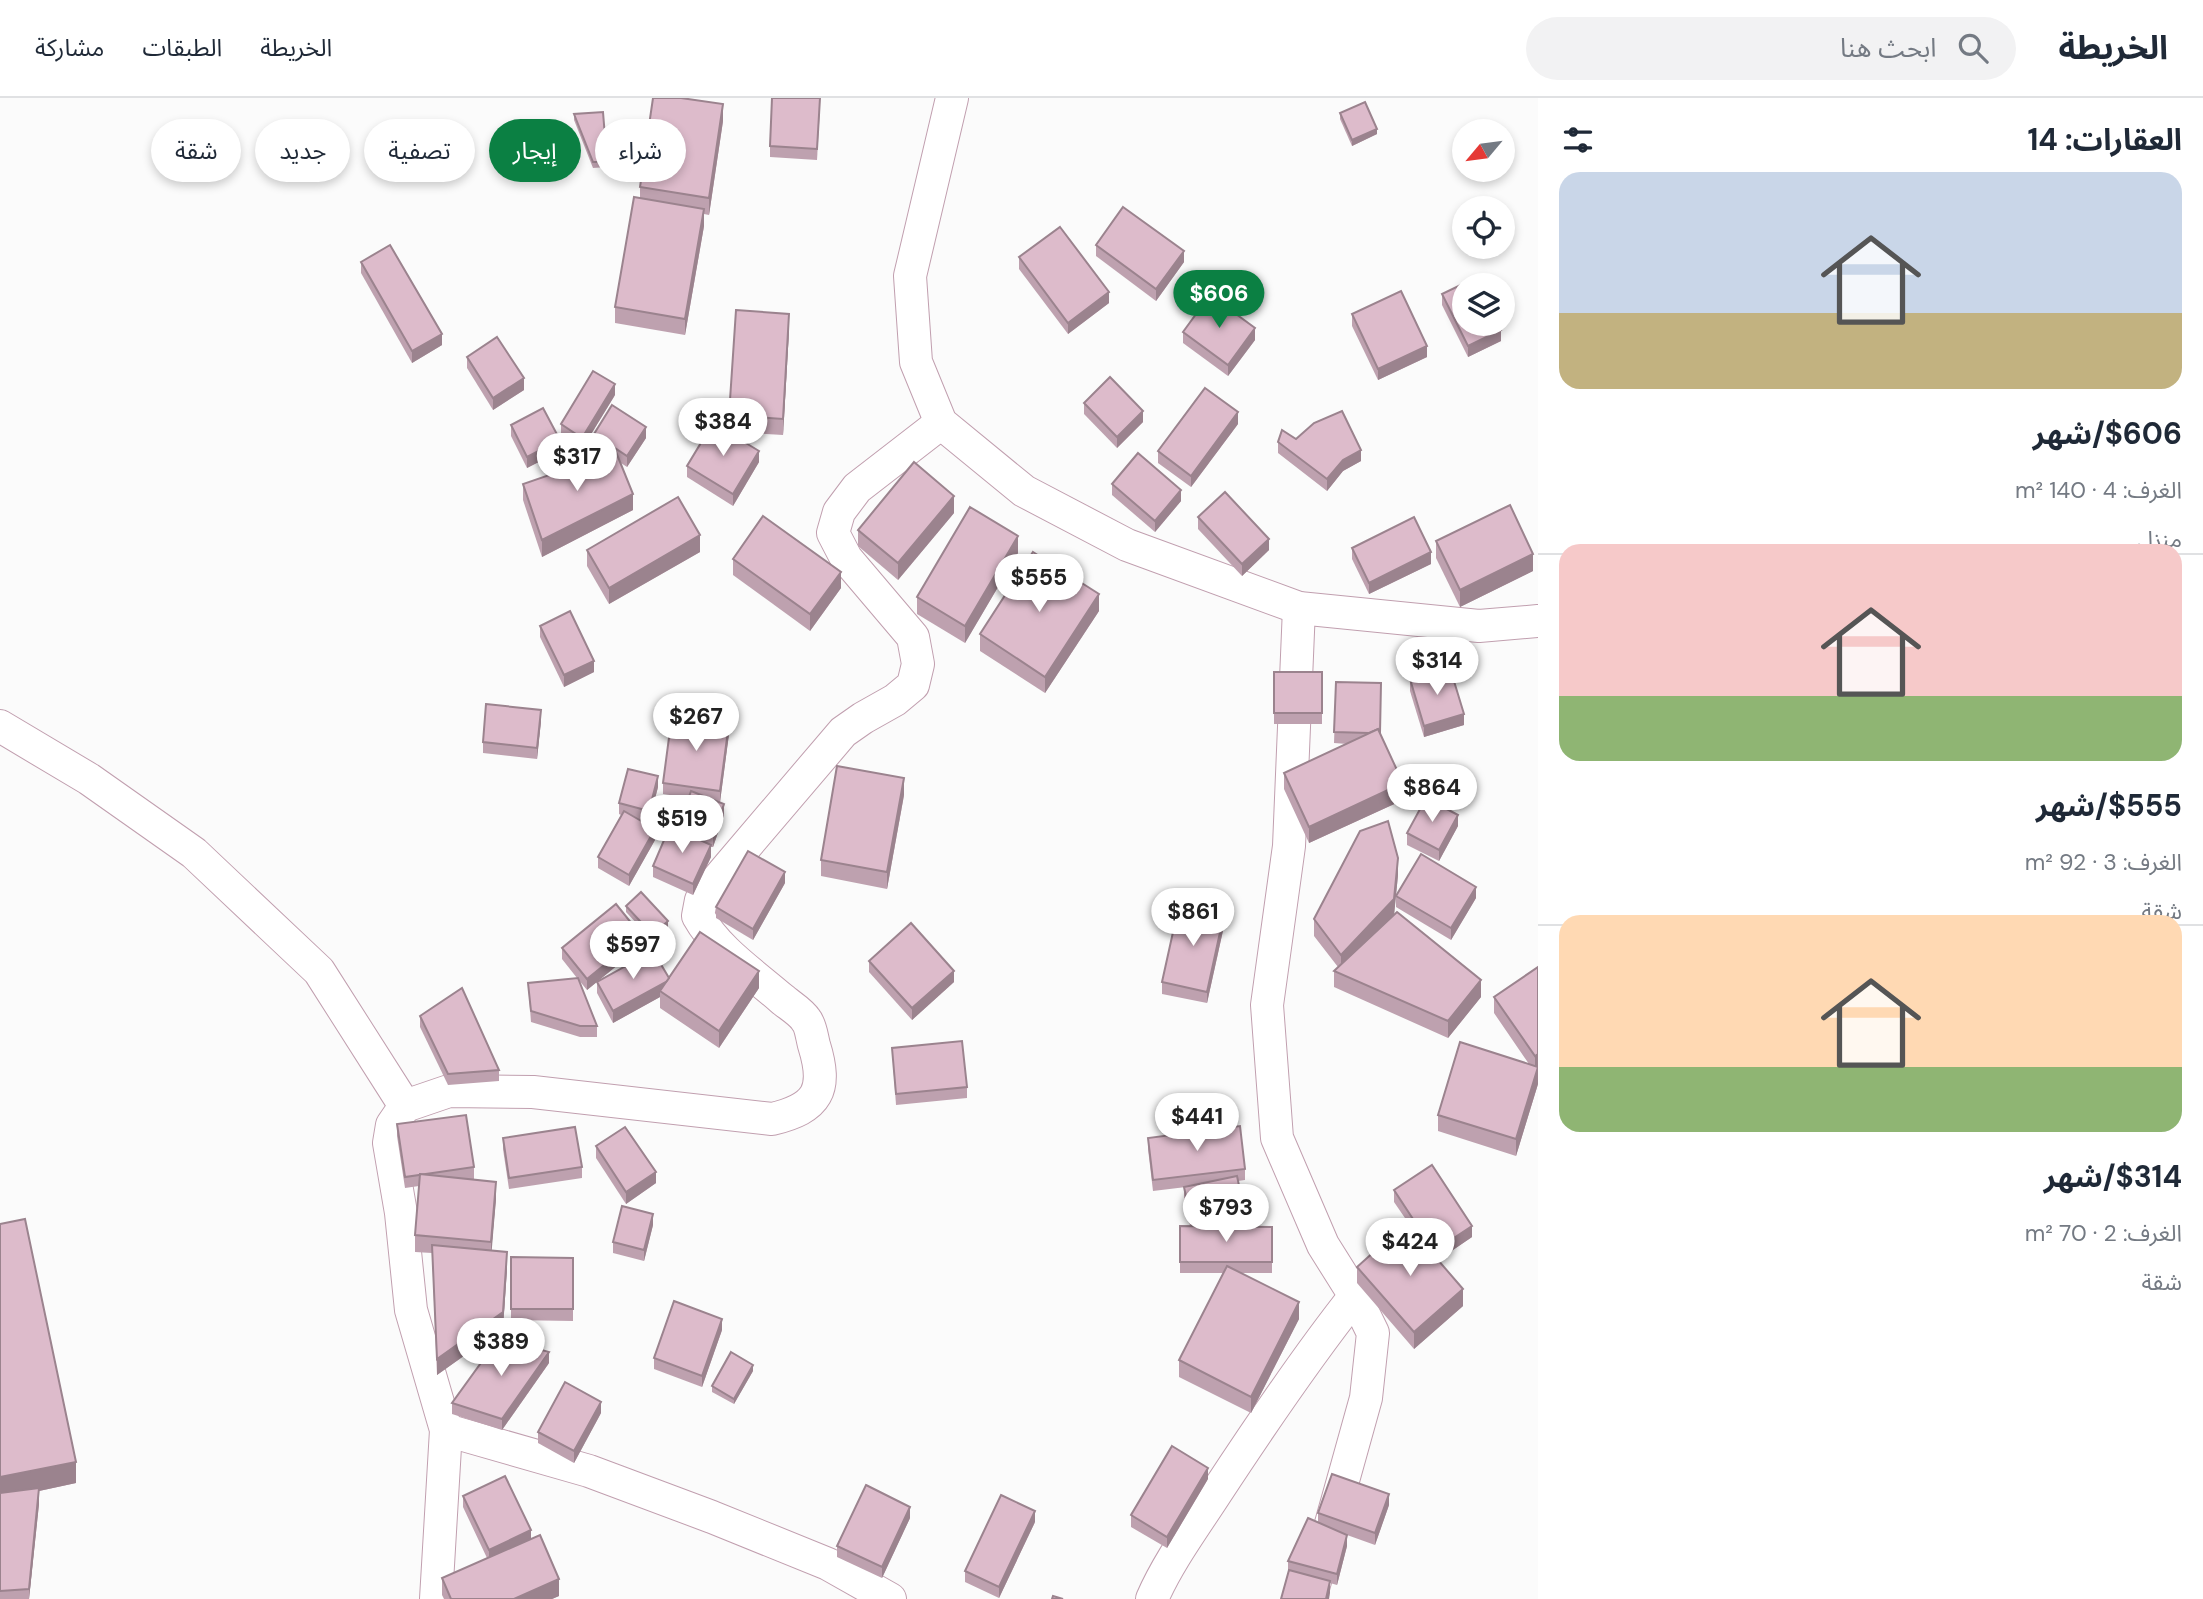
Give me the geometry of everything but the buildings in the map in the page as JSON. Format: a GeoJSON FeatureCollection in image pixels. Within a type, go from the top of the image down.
{"type":"FeatureCollection","features":[{"type":"Feature","properties":{"kind":"street"},"geometry":{"type":"LineString","coordinates":[[952,98],[910,276],[916,362],[940,423],[1024,491],[1127,545],[1299,608],[1479,626],[1538,621]]}},
{"type":"Feature","properties":{"kind":"street"},"geometry":{"type":"LineString","coordinates":[[436,1599],[446,1430],[411,1310],[401,1213],[389,1143],[392,1125],[405,1105],[449,1091],[533,1092],[772,1119],[792,1114],[807,1104],[819,1088],[821,1069],[807,1020],[706,931],[698,916],[701,900],[843,732],[914,685],[918,664],[913,637],[846,558],[833,533],[839,512],[857,488],[940,423]]}},
{"type":"Feature","properties":{"kind":"street"},"geometry":{"type":"LineString","coordinates":[[1299,608],[1289,846],[1267,1005],[1277,1138],[1323,1245],[1355,1296],[1373,1333],[1367,1398],[1310,1599]]}},
{"type":"Feature","properties":{"kind":"street"},"geometry":{"type":"LineString","coordinates":[[0,726],[89,779],[194,853],[319,971],[405,1105]]}},
{"type":"Feature","properties":{"kind":"street"},"geometry":{"type":"LineString","coordinates":[[1152,1599],[1182,1545],[1267,1415],[1316,1345],[1355,1296]]}},
{"type":"Feature","properties":{"kind":"street"},"geometry":{"type":"LineString","coordinates":[[446,1430],[589,1471],[712,1517],[828,1564],[890,1599]]}}]}
